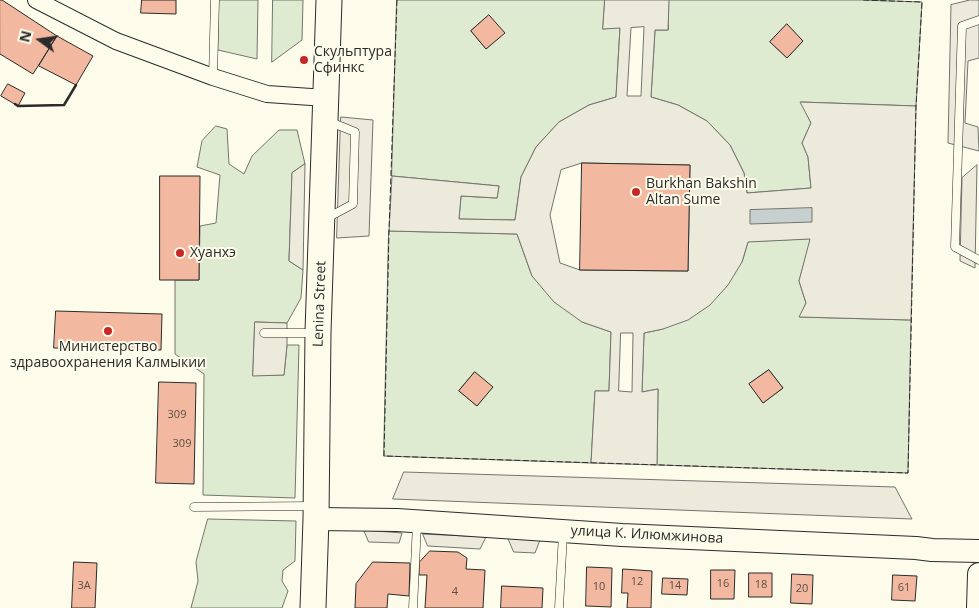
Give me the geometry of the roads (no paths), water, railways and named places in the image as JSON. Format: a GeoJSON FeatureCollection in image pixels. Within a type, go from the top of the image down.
{"type":"FeatureCollection","features":[{"type":"Feature","properties":{"kind":"main road","name":"Lenina Street"},"geometry":{"type":"LineString","coordinates":[[313,608],[318,434],[318,332],[329,0]]}},
{"type":"Feature","properties":{"kind":"main road","name":"улица К. Илюмжинова"},"geometry":{"type":"LineString","coordinates":[[316,513],[368,519],[564,532],[906,547],[932,550],[979,550]]}},
{"type":"Feature","properties":{"kind":"main road"},"geometry":{"type":"LineString","coordinates":[[978,608],[979,574]]}},
{"type":"Feature","properties":{"kind":"street"},"geometry":{"type":"LineString","coordinates":[[36,0],[116,40],[213,77],[326,110]]}},
{"type":"Feature","properties":{"kind":"lane"},"geometry":{"type":"LineString","coordinates":[[213,77],[215,0]]}},
{"type":"Feature","properties":{"kind":"lane"},"geometry":{"type":"LineString","coordinates":[[979,20],[962,26],[955,247],[979,260]]}},
{"type":"Feature","properties":{"kind":"lane"},"geometry":{"type":"LineString","coordinates":[[264,333],[318,332]]}},
{"type":"Feature","properties":{"kind":"lane"},"geometry":{"type":"LineString","coordinates":[[194,507],[316,513]]}},
{"type":"Feature","properties":{"kind":"lane"},"geometry":{"type":"LineString","coordinates":[[413,608],[417,522]]}},
{"type":"Feature","properties":{"kind":"lane"},"geometry":{"type":"LineString","coordinates":[[559,608],[564,532]]}},
{"type":"Feature","properties":{"kind":"place","name":"Скульптура Сфинкс"},"geometry":{"type":"Point","coordinates":[304,60]}},
{"type":"Feature","properties":{"kind":"place","name":"Burkhan Bakshin Altan Sume"},"geometry":{"type":"Point","coordinates":[636,192]}},
{"type":"Feature","properties":{"kind":"place","name":"Хуанхэ"},"geometry":{"type":"Point","coordinates":[180,253]}},
{"type":"Feature","properties":{"kind":"place","name":"Министерство здравоохранения Калмыкии"},"geometry":{"type":"Point","coordinates":[108,331]}}]}
